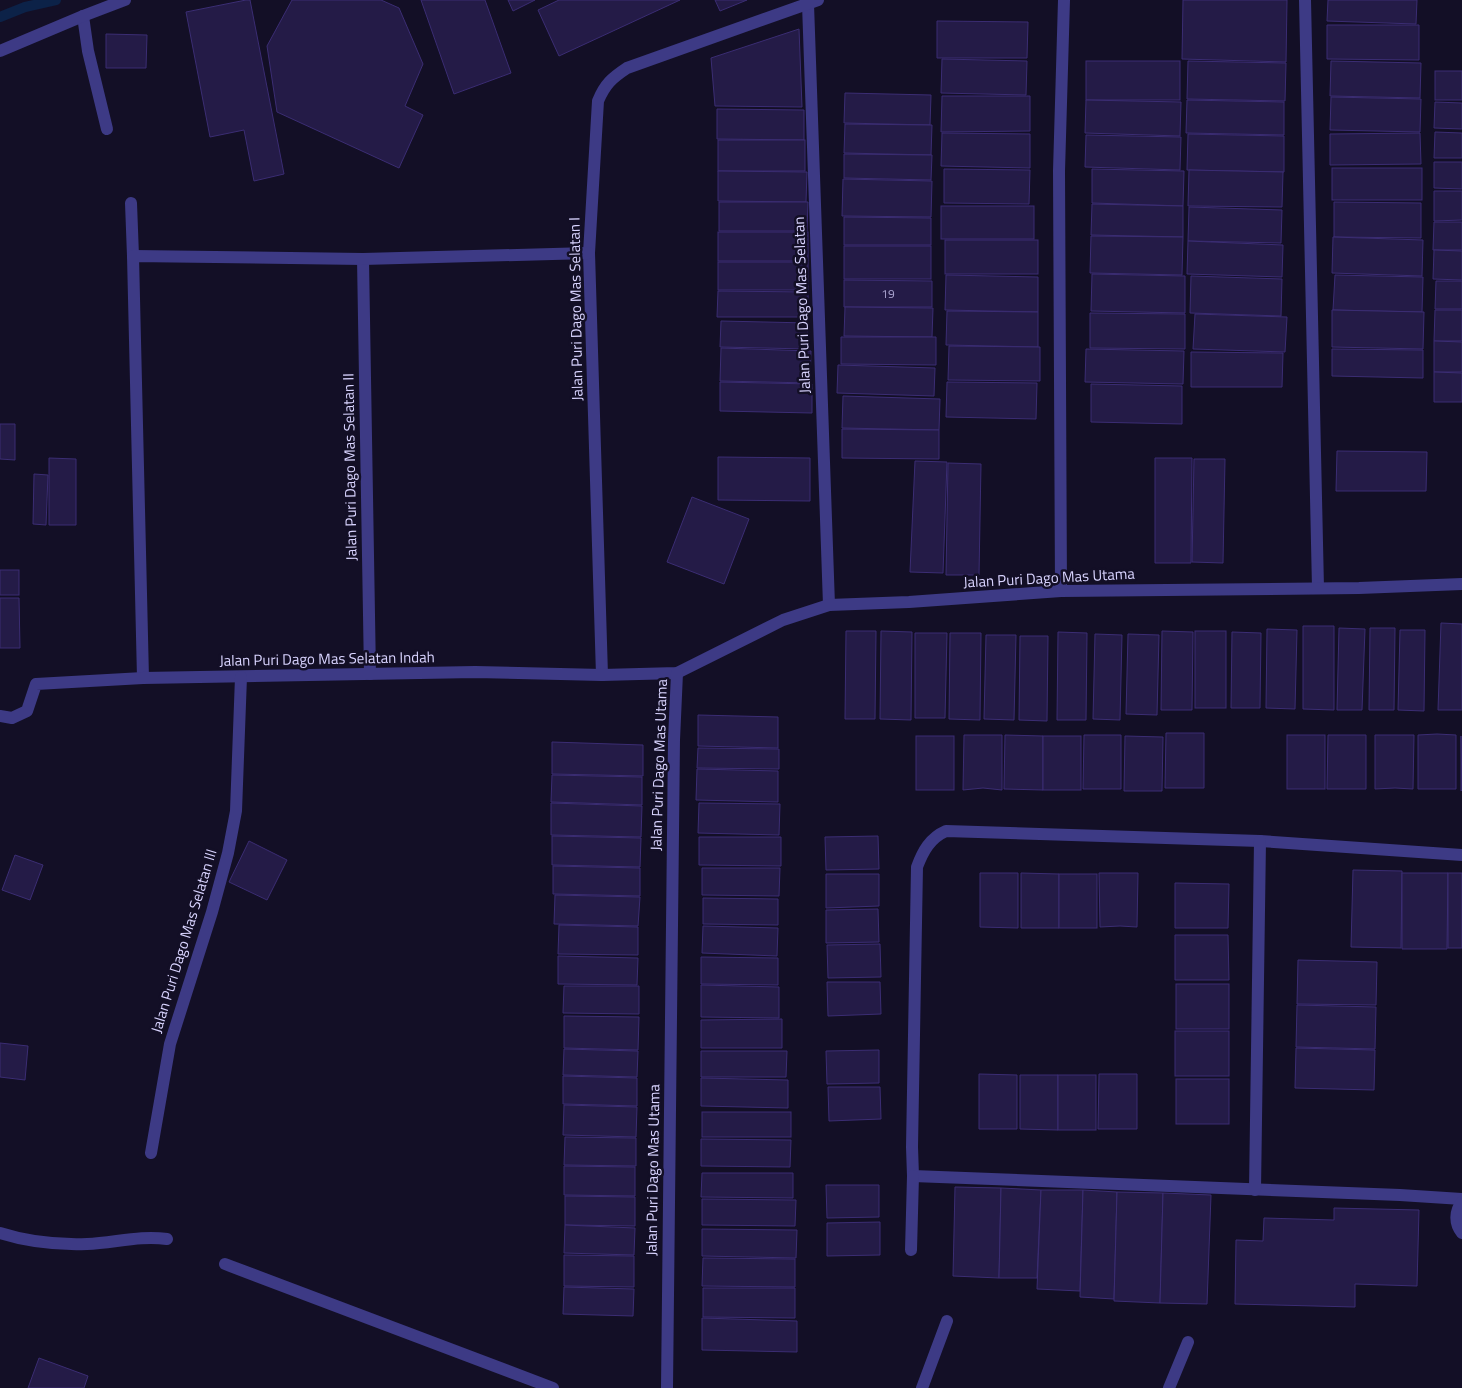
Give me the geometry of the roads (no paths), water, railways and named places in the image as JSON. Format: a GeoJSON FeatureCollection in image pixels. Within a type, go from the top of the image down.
{"type":"FeatureCollection","features":[{"type":"Feature","properties":{"kind":"street"},"geometry":{"type":"LineString","coordinates":[[0,51],[125,0]]}},
{"type":"Feature","properties":{"kind":"street"},"geometry":{"type":"LineString","coordinates":[[1061,591],[1059,171],[1064,0]]}},
{"type":"Feature","properties":{"kind":"street"},"geometry":{"type":"LineString","coordinates":[[1305,0],[1318,588]]}},
{"type":"Feature","properties":{"kind":"street","name":"Jalan Puri Dago Mas Selatan I"},"geometry":{"type":"LineString","coordinates":[[602,675],[589,253],[597,113],[602,90],[612,78],[627,68],[813,2]]}},
{"type":"Feature","properties":{"kind":"street","name":"Jalan Puri Dago Mas Selatan"},"geometry":{"type":"LineString","coordinates":[[813,2],[829,605]]}},
{"type":"Feature","properties":{"kind":"street"},"geometry":{"type":"LineString","coordinates":[[83,16],[88,51],[107,129]]}},
{"type":"Feature","properties":{"kind":"street"},"geometry":{"type":"LineString","coordinates":[[130,203],[134,256],[143,678]]}},
{"type":"Feature","properties":{"kind":"street"},"geometry":{"type":"LineString","coordinates":[[134,256],[363,259],[589,253]]}},
{"type":"Feature","properties":{"kind":"street","name":"Jalan Puri Dago Mas Selatan II"},"geometry":{"type":"LineString","coordinates":[[363,259],[370,674]]}},
{"type":"Feature","properties":{"kind":"street","name":"Jalan Puri Dago Mas Utama"},"geometry":{"type":"LineString","coordinates":[[667,1388],[674,740],[677,673],[783,620],[829,605],[909,602],[1061,591],[1462,584]]}},
{"type":"Feature","properties":{"kind":"street","name":"Jalan Puri Dago Mas Selatan Indah"},"geometry":{"type":"LineString","coordinates":[[0,716],[12,718],[27,711],[36,684],[143,678],[475,672],[602,675],[677,673]]}},
{"type":"Feature","properties":{"kind":"street","name":"Jalan Puri Dago Mas Selatan III"},"geometry":{"type":"LineString","coordinates":[[151,1153],[170,1044],[212,912],[228,853],[236,811],[241,677]]}},
{"type":"Feature","properties":{"kind":"street"},"geometry":{"type":"LineString","coordinates":[[911,1250],[917,867],[930,841],[937,835],[946,832],[1260,841],[1462,855]]}},
{"type":"Feature","properties":{"kind":"street"},"geometry":{"type":"LineString","coordinates":[[1255,1190],[1260,841]]}},
{"type":"Feature","properties":{"kind":"street"},"geometry":{"type":"LineString","coordinates":[[913,1176],[1400,1195],[1462,1201],[1458,1208],[1456,1219],[1462,1233]]}},
{"type":"Feature","properties":{"kind":"street"},"geometry":{"type":"LineString","coordinates":[[0,1233],[40,1242],[64,1244],[88,1244],[137,1238],[167,1239]]}},
{"type":"Feature","properties":{"kind":"street"},"geometry":{"type":"LineString","coordinates":[[225,1264],[554,1388]]}},
{"type":"Feature","properties":{"kind":"street"},"geometry":{"type":"LineString","coordinates":[[922,1388],[947,1321]]}},
{"type":"Feature","properties":{"kind":"street"},"geometry":{"type":"LineString","coordinates":[[1169,1388],[1188,1342]]}},
{"type":"Feature","properties":{"kind":"waterway"},"geometry":{"type":"LineString","coordinates":[[0,17],[25,7],[56,0]]}}]}
